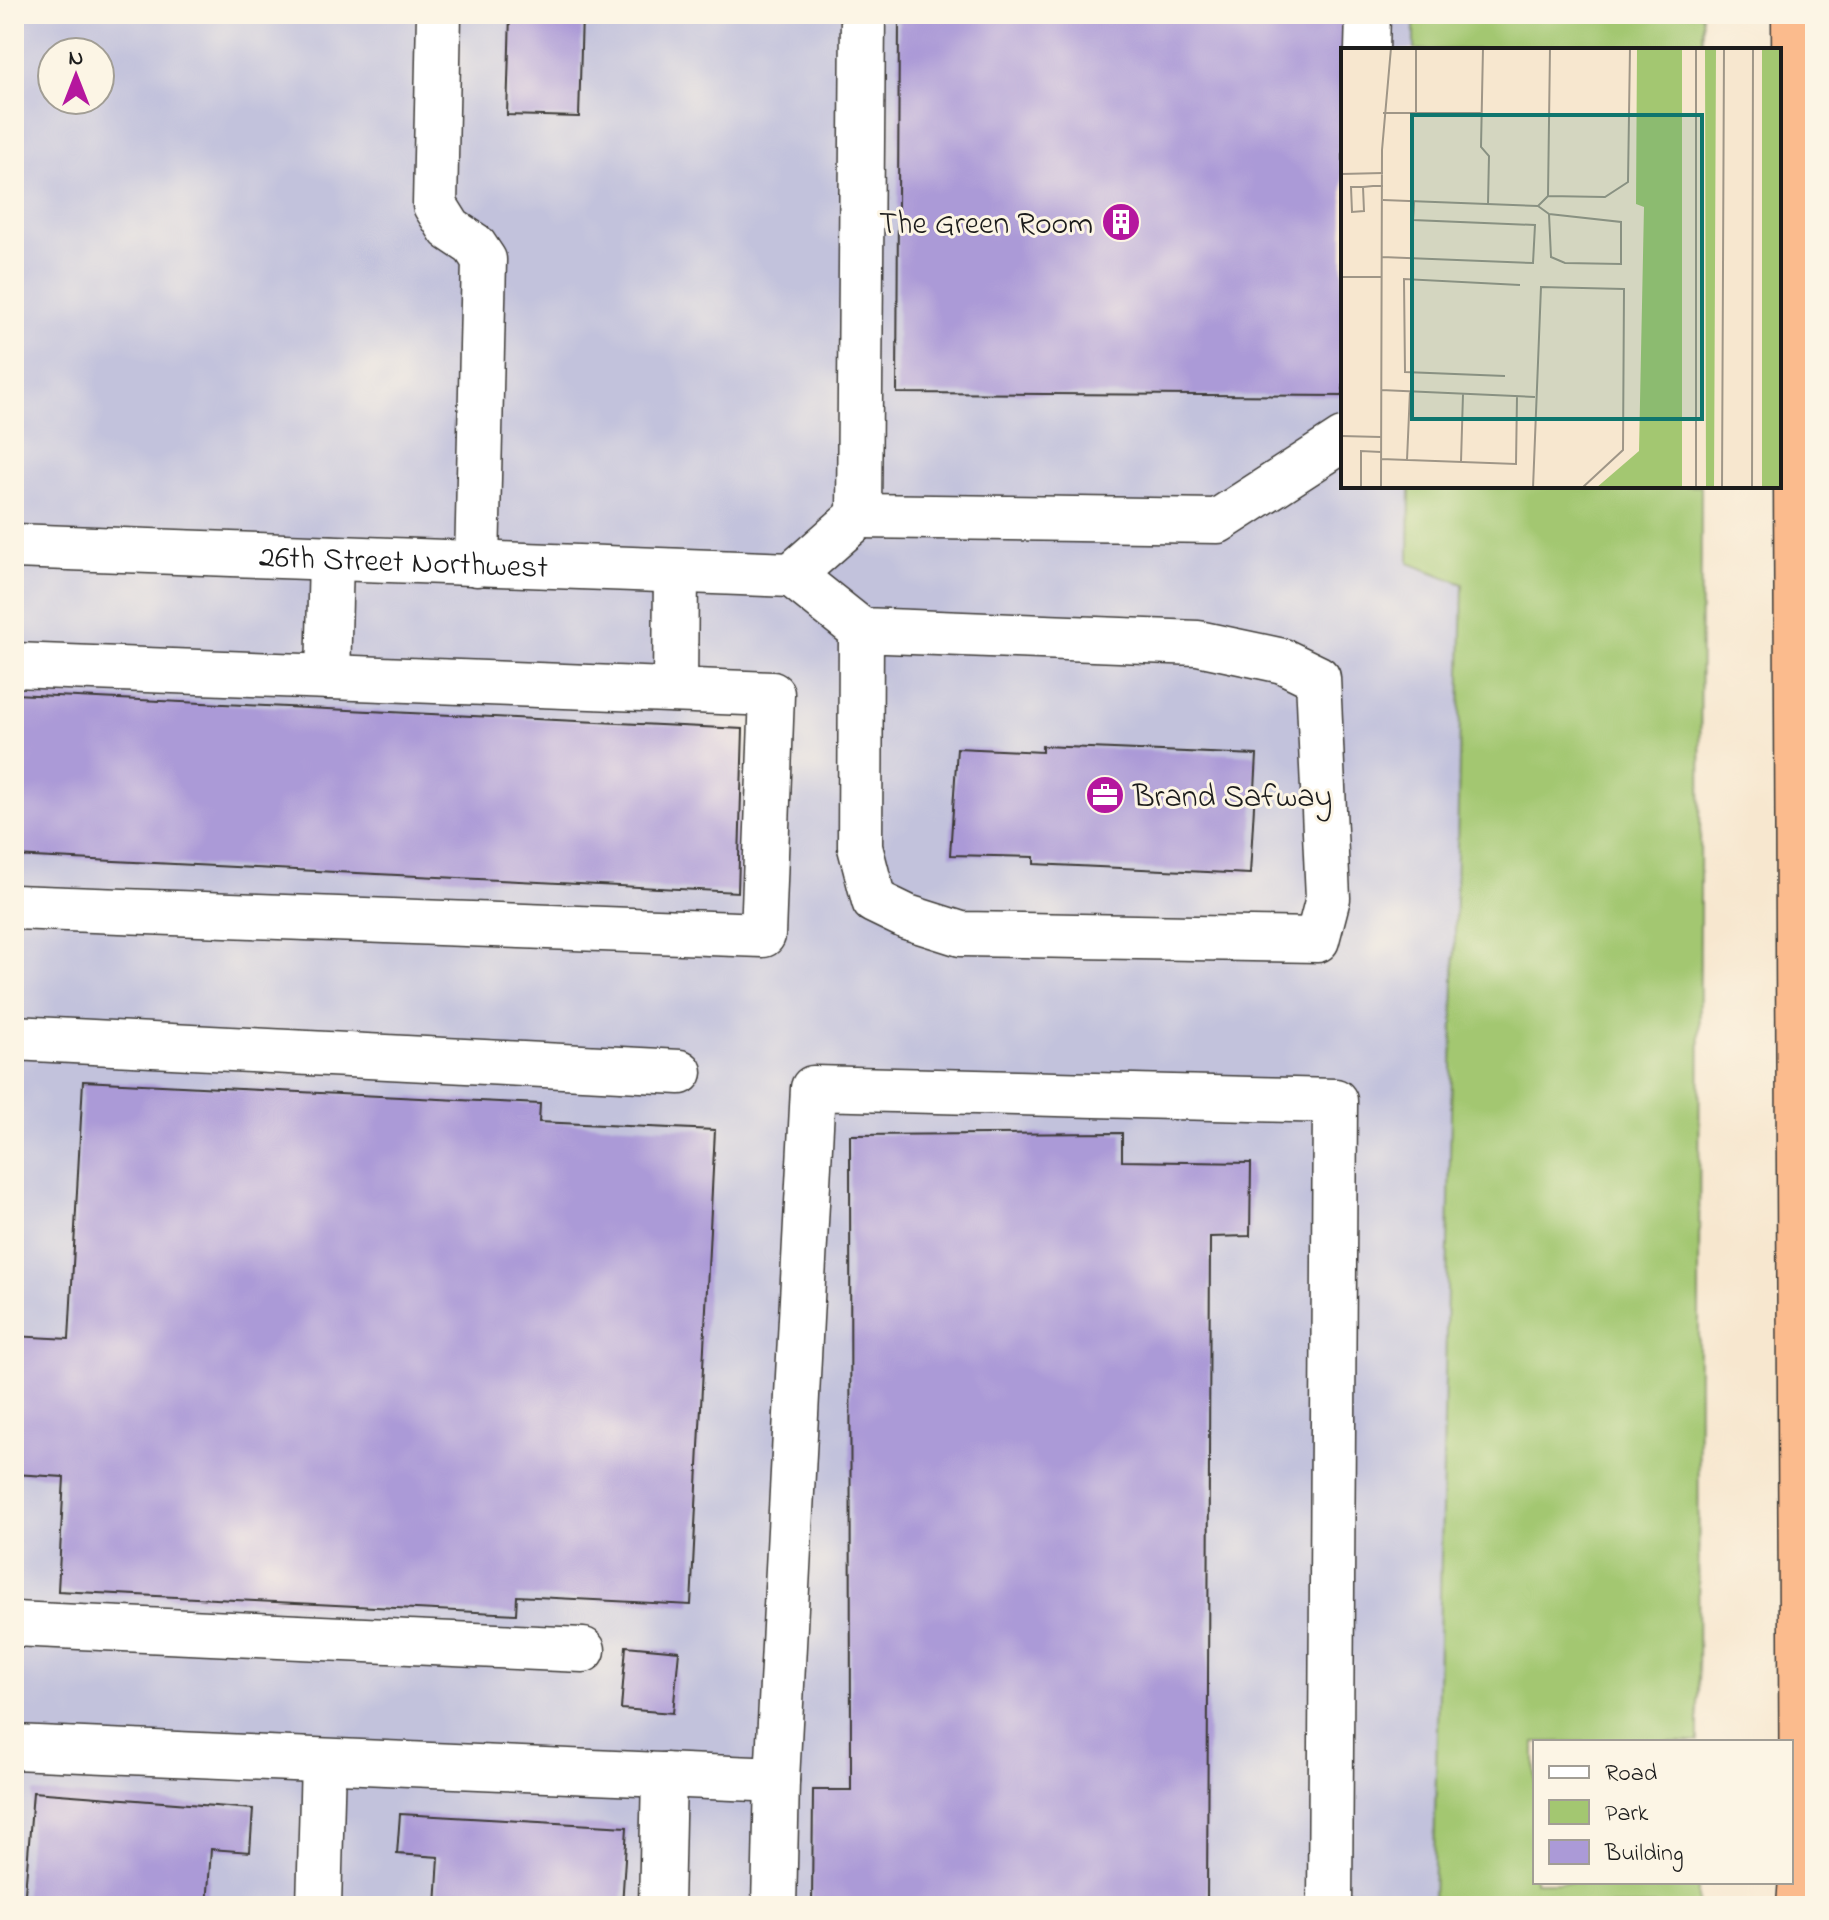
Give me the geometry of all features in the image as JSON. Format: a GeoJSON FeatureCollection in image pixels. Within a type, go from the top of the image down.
{"type":"FeatureCollection","features":[{"type":"Feature","properties":{"kind":"highway"},"geometry":{"type":"LineString","coordinates":[[1794,14],[1799,1906]]}},
{"type":"Feature","properties":{"kind":"street"},"geometry":{"type":"LineString","coordinates":[[439,14],[435,205],[450,229],[474,245],[484,260],[477,564]]}},
{"type":"Feature","properties":{"kind":"street"},"geometry":{"type":"LineString","coordinates":[[859,516],[863,14]]}},
{"type":"Feature","properties":{"kind":"street"},"geometry":{"type":"LineString","coordinates":[[1367,48],[1368,14]]}},
{"type":"Feature","properties":{"kind":"street"},"geometry":{"type":"LineString","coordinates":[[861,630],[860,847],[874,901],[907,917],[961,934],[1317,940],[1328,898],[1318,678],[1283,661],[1198,643],[861,630],[792,575],[859,516],[1218,521],[1341,441]]}},
{"type":"Feature","properties":{"kind":"street","name":"26th Street Northwest"},"geometry":{"type":"LineString","coordinates":[[14,546],[792,575]]}},
{"type":"Feature","properties":{"kind":"street"},"geometry":{"type":"LineString","coordinates":[[328,677],[331,558]]}},
{"type":"Feature","properties":{"kind":"street"},"geometry":{"type":"LineString","coordinates":[[675,690],[676,571]]}},
{"type":"Feature","properties":{"kind":"street"},"geometry":{"type":"LineString","coordinates":[[14,665],[772,694],[763,935],[14,907]]}},
{"type":"Feature","properties":{"kind":"street"},"geometry":{"type":"LineString","coordinates":[[14,1038],[680,1072]]}},
{"type":"Feature","properties":{"kind":"street"},"geometry":{"type":"LineString","coordinates":[[774,1906],[777,1780],[813,1088],[1335,1101],[1330,1906]]}},
{"type":"Feature","properties":{"kind":"street"},"geometry":{"type":"LineString","coordinates":[[14,1624],[583,1650]]}},
{"type":"Feature","properties":{"kind":"street"},"geometry":{"type":"LineString","coordinates":[[14,1747],[777,1780]]}},
{"type":"Feature","properties":{"kind":"street"},"geometry":{"type":"LineString","coordinates":[[319,1906],[323,1761]]}},
{"type":"Feature","properties":{"kind":"street"},"geometry":{"type":"LineString","coordinates":[[661,1906],[664,1775]]}},
{"type":"Feature","properties":{"kind":"shaded area"},"geometry":{"type":"Polygon","coordinates":[[[14,14],[1451,14],[1452,48],[1341,48],[1341,488],[1461,488],[1463,594],[1433,1906],[14,1906],[14,14]]]}},
{"type":"Feature","properties":{"kind":"green space"},"geometry":{"type":"Polygon","coordinates":[[[1414,14],[1702,14],[1702,48],[1414,48],[1414,14]]]}},
{"type":"Feature","properties":{"kind":"green space"},"geometry":{"type":"Polygon","coordinates":[[[1410,488],[1701,488],[1698,1740],[1533,1740],[1533,1884],[1698,1884],[1698,1906],[1433,1906],[1463,584],[1409,563],[1410,488]]]}},
{"type":"Feature","properties":{"kind":"building"},"geometry":{"type":"Polygon","coordinates":[[[510,14],[582,14],[579,117],[507,115],[510,14]]]}},
{"type":"Feature","properties":{"kind":"building","name":"The Green Room"},"geometry":{"type":"Polygon","coordinates":[[[899,14],[1346,14],[1346,48],[1341,48],[1341,396],[897,393],[899,14]]]}},
{"type":"Feature","properties":{"kind":"building"},"geometry":{"type":"Polygon","coordinates":[[[14,694],[743,729],[738,892],[14,856],[14,694]]]}},
{"type":"Feature","properties":{"kind":"building"},"geometry":{"type":"Polygon","coordinates":[[[1042,746],[1257,755],[1250,874],[1034,864],[1034,857],[950,855],[957,748],[1042,752],[1042,746]]]}},
{"type":"Feature","properties":{"kind":"building"},"geometry":{"type":"Polygon","coordinates":[[[83,1081],[540,1104],[539,1122],[715,1130],[691,1605],[517,1596],[516,1614],[58,1591],[64,1477],[14,1474],[14,1336],[69,1339],[83,1081]]]}},
{"type":"Feature","properties":{"kind":"building"},"geometry":{"type":"Polygon","coordinates":[[[1122,1133],[1122,1161],[1251,1163],[1250,1236],[1210,1237],[1207,1906],[812,1906],[813,1790],[851,1790],[850,1135],[1122,1133]]]}},
{"type":"Feature","properties":{"kind":"building"},"geometry":{"type":"Polygon","coordinates":[[[626,1646],[679,1651],[673,1713],[621,1709],[626,1646]]]}},
{"type":"Feature","properties":{"kind":"building"},"geometry":{"type":"Polygon","coordinates":[[[33,1792],[253,1809],[250,1852],[211,1849],[207,1906],[24,1906],[33,1792]]]}},
{"type":"Feature","properties":{"kind":"building"},"geometry":{"type":"Polygon","coordinates":[[[400,1814],[627,1827],[622,1906],[436,1906],[439,1857],[397,1854],[400,1814]]]}},
{"type":"Feature","properties":{"kind":"place","name":"The Green Room"},"geometry":{"type":"Point","coordinates":[1121,222]}},
{"type":"Feature","properties":{"kind":"place","name":"Brand Safway"},"geometry":{"type":"Point","coordinates":[1105,795]}}]}
